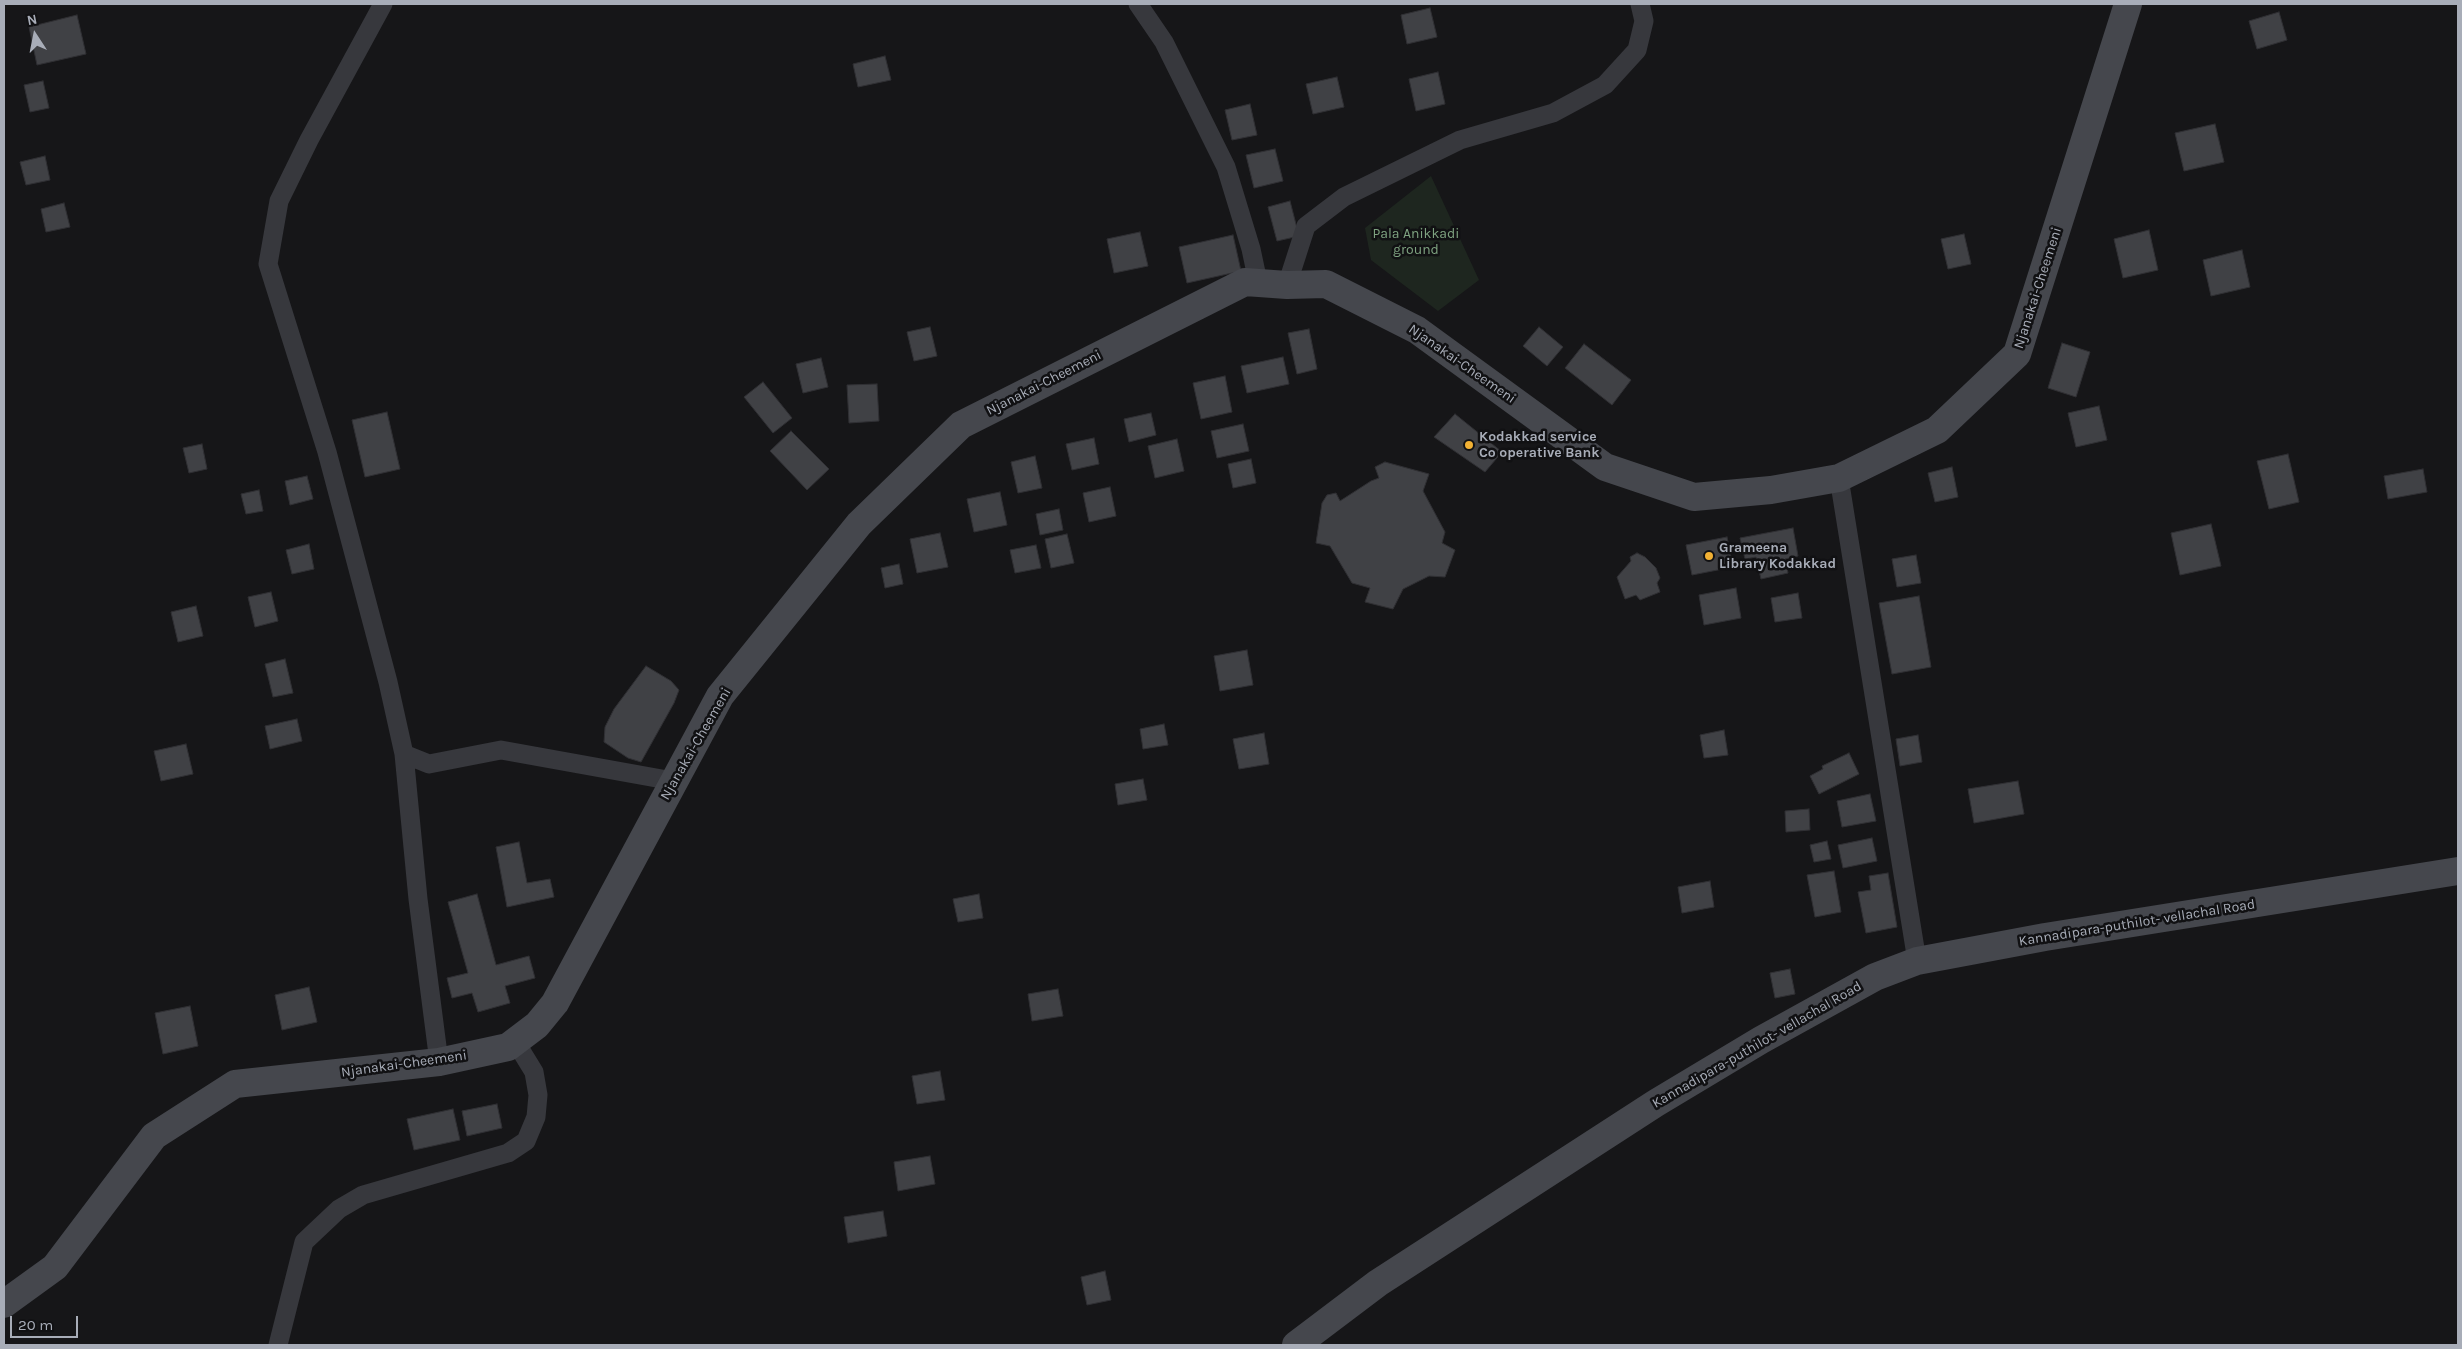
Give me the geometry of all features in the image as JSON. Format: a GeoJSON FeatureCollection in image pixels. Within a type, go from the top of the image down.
{"type":"FeatureCollection","features":[{"type":"Feature","properties":{"kind":"main road","name":"Njanakai-Cheemeni"},"geometry":{"type":"LineString","coordinates":[[4,1304],[54,1267],[154,1136],[235,1084],[439,1062],[508,1047],[537,1024],[555,1003],[720,696],[858,524],[962,425],[1245,282],[1287,285],[1326,284],[1417,330],[1605,467],[1694,496],[1771,490],[1839,478],[1937,430],[2017,354],[2128,4]]}},
{"type":"Feature","properties":{"kind":"main road","name":"Kannadipara-puthilot- vellachal Road"},"geometry":{"type":"LineString","coordinates":[[1296,1345],[1378,1283],[1656,1103],[1761,1040],[1875,976],[1917,961],[2045,937],[2458,871]]}},
{"type":"Feature","properties":{"kind":"street"},"geometry":{"type":"LineString","coordinates":[[383,4],[309,140],[279,202],[268,264],[327,452],[388,682],[404,754],[418,899],[439,1062]]}},
{"type":"Feature","properties":{"kind":"street"},"geometry":{"type":"LineString","coordinates":[[1138,4],[1164,42],[1226,167],[1251,249],[1258,282]]}},
{"type":"Feature","properties":{"kind":"street"},"geometry":{"type":"LineString","coordinates":[[1287,285],[1306,226],[1344,197],[1460,140],[1554,113],[1606,85],[1637,50],[1644,21],[1640,4]]}},
{"type":"Feature","properties":{"kind":"street"},"geometry":{"type":"LineString","coordinates":[[1839,478],[1917,961]]}},
{"type":"Feature","properties":{"kind":"street"},"geometry":{"type":"LineString","coordinates":[[404,754],[429,764],[501,750],[673,782]]}},
{"type":"Feature","properties":{"kind":"street"},"geometry":{"type":"LineString","coordinates":[[278,1345],[304,1242],[339,1209],[363,1195],[508,1153],[526,1141],[536,1117],[538,1095],[534,1072],[516,1041]]}},
{"type":"Feature","properties":{"kind":"green space","name":"Pala Anikkadi ground"},"geometry":{"type":"Polygon","coordinates":[[[1431,176],[1479,280],[1438,311],[1371,260],[1365,228],[1431,176]]]}},
{"type":"Feature","properties":{"kind":"building"},"geometry":{"type":"Polygon","coordinates":[[[1430,8],[1437,37],[1407,44],[1401,15],[1430,8]]]}},
{"type":"Feature","properties":{"kind":"building"},"geometry":{"type":"Polygon","coordinates":[[[2279,12],[2287,40],[2257,49],[2249,21],[2279,12]]]}},
{"type":"Feature","properties":{"kind":"building"},"geometry":{"type":"Polygon","coordinates":[[[77,15],[86,54],[37,65],[29,27],[77,15]]]}},
{"type":"Feature","properties":{"kind":"building"},"geometry":{"type":"Polygon","coordinates":[[[885,56],[891,80],[858,87],[853,64],[885,56]]]}},
{"type":"Feature","properties":{"kind":"building"},"geometry":{"type":"Polygon","coordinates":[[[1438,72],[1445,104],[1416,111],[1409,79],[1438,72]]]}},
{"type":"Feature","properties":{"kind":"building"},"geometry":{"type":"Polygon","coordinates":[[[1337,77],[1344,107],[1313,114],[1306,84],[1337,77]]]}},
{"type":"Feature","properties":{"kind":"building"},"geometry":{"type":"Polygon","coordinates":[[[43,81],[49,108],[30,112],[24,85],[43,81]]]}},
{"type":"Feature","properties":{"kind":"building"},"geometry":{"type":"Polygon","coordinates":[[[1250,104],[1257,135],[1232,140],[1225,110],[1250,104]]]}},
{"type":"Feature","properties":{"kind":"building"},"geometry":{"type":"Polygon","coordinates":[[[2215,124],[2224,162],[2184,171],[2175,133],[2215,124]]]}},
{"type":"Feature","properties":{"kind":"building"},"geometry":{"type":"Polygon","coordinates":[[[1275,149],[1283,181],[1254,188],[1246,155],[1275,149]]]}},
{"type":"Feature","properties":{"kind":"building"},"geometry":{"type":"Polygon","coordinates":[[[45,156],[50,180],[26,185],[20,162],[45,156]]]}},
{"type":"Feature","properties":{"kind":"building"},"geometry":{"type":"Polygon","coordinates":[[[1290,201],[1299,236],[1277,241],[1268,207],[1290,201]]]}},
{"type":"Feature","properties":{"kind":"building"},"geometry":{"type":"Polygon","coordinates":[[[64,203],[70,227],[46,232],[41,209],[64,203]]]}},
{"type":"Feature","properties":{"kind":"building"},"geometry":{"type":"Polygon","coordinates":[[[2149,230],[2158,270],[2123,278],[2114,239],[2149,230]]]}},
{"type":"Feature","properties":{"kind":"building"},"geometry":{"type":"Polygon","coordinates":[[[1140,232],[1148,266],[1114,273],[1107,239],[1140,232]]]}},
{"type":"Feature","properties":{"kind":"building"},"geometry":{"type":"Polygon","coordinates":[[[1964,234],[1971,264],[1948,269],[1941,239],[1964,234]]]}},
{"type":"Feature","properties":{"kind":"building"},"geometry":{"type":"Polygon","coordinates":[[[1233,235],[1241,271],[1187,283],[1179,247],[1233,235]]]}},
{"type":"Feature","properties":{"kind":"building"},"geometry":{"type":"Polygon","coordinates":[[[2242,250],[2250,287],[2211,296],[2203,260],[2242,250]]]}},
{"type":"Feature","properties":{"kind":"building"},"geometry":{"type":"Polygon","coordinates":[[[930,327],[937,356],[914,361],[907,332],[930,327]]]}},
{"type":"Feature","properties":{"kind":"building"},"geometry":{"type":"Polygon","coordinates":[[[1539,327],[1563,347],[1547,366],[1523,346],[1539,327]]]}},
{"type":"Feature","properties":{"kind":"building"},"geometry":{"type":"Polygon","coordinates":[[[1309,329],[1317,369],[1297,374],[1288,333],[1309,329]]]}},
{"type":"Feature","properties":{"kind":"building"},"geometry":{"type":"Polygon","coordinates":[[[2062,343],[2090,352],[2076,397],[2048,388],[2062,343]]]}},
{"type":"Feature","properties":{"kind":"building"},"geometry":{"type":"Polygon","coordinates":[[[1584,344],[1631,380],[1612,405],[1565,368],[1584,344]]]}},
{"type":"Feature","properties":{"kind":"building"},"geometry":{"type":"Polygon","coordinates":[[[1283,357],[1289,384],[1247,393],[1241,366],[1283,357]]]}},
{"type":"Feature","properties":{"kind":"building"},"geometry":{"type":"Polygon","coordinates":[[[821,358],[828,387],[803,393],[796,364],[821,358]]]}},
{"type":"Feature","properties":{"kind":"building"},"geometry":{"type":"Polygon","coordinates":[[[1225,376],[1232,412],[1201,419],[1193,383],[1225,376]]]}},
{"type":"Feature","properties":{"kind":"building"},"geometry":{"type":"Polygon","coordinates":[[[763,382],[792,418],[773,433],[744,397],[763,382]]]}},
{"type":"Feature","properties":{"kind":"building"},"geometry":{"type":"Polygon","coordinates":[[[877,384],[879,421],[849,423],[847,385],[877,384]]]}},
{"type":"Feature","properties":{"kind":"building"},"geometry":{"type":"Polygon","coordinates":[[[2099,406],[2107,440],[2076,447],[2068,413],[2099,406]]]}},
{"type":"Feature","properties":{"kind":"building"},"geometry":{"type":"Polygon","coordinates":[[[387,412],[400,469],[365,477],[352,420],[387,412]]]}},
{"type":"Feature","properties":{"kind":"building"},"geometry":{"type":"Polygon","coordinates":[[[1151,413],[1156,435],[1129,442],[1124,419],[1151,413]]]}},
{"type":"Feature","properties":{"kind":"building","name":"Kodakkad service Co operative Bank"},"geometry":{"type":"Polygon","coordinates":[[[1455,414],[1502,452],[1485,472],[1434,437],[1455,414]]]}},
{"type":"Feature","properties":{"kind":"building"},"geometry":{"type":"Polygon","coordinates":[[[1243,424],[1249,451],[1217,458],[1211,431],[1243,424]]]}},
{"type":"Feature","properties":{"kind":"building"},"geometry":{"type":"Polygon","coordinates":[[[791,431],[829,469],[807,490],[770,451],[791,431]]]}},
{"type":"Feature","properties":{"kind":"building"},"geometry":{"type":"Polygon","coordinates":[[[1094,438],[1099,464],[1072,470],[1066,444],[1094,438]]]}},
{"type":"Feature","properties":{"kind":"building"},"geometry":{"type":"Polygon","coordinates":[[[1177,439],[1184,471],[1155,478],[1148,446],[1177,439]]]}},
{"type":"Feature","properties":{"kind":"building"},"geometry":{"type":"Polygon","coordinates":[[[202,444],[207,469],[189,473],[183,448],[202,444]]]}},
{"type":"Feature","properties":{"kind":"building"},"geometry":{"type":"Polygon","coordinates":[[[2288,454],[2299,502],[2269,509],[2257,461],[2288,454]]]}},
{"type":"Feature","properties":{"kind":"building"},"geometry":{"type":"Polygon","coordinates":[[[1035,456],[1042,488],[1018,493],[1011,462],[1035,456]]]}},
{"type":"Feature","properties":{"kind":"building"},"geometry":{"type":"Polygon","coordinates":[[[1251,459],[1256,483],[1233,488],[1228,464],[1251,459]]]}},
{"type":"Feature","properties":{"kind":"building"},"geometry":{"type":"Polygon","coordinates":[[[1385,462],[1429,474],[1423,491],[1445,532],[1442,543],[1455,550],[1445,577],[1429,576],[1403,589],[1393,609],[1365,602],[1370,588],[1352,583],[1330,546],[1316,543],[1322,503],[1327,495],[1336,493],[1340,501],[1379,478],[1375,467],[1385,462]]]}},
{"type":"Feature","properties":{"kind":"building"},"geometry":{"type":"Polygon","coordinates":[[[1952,467],[1958,497],[1935,502],[1928,473],[1952,467]]]}},
{"type":"Feature","properties":{"kind":"building"},"geometry":{"type":"Polygon","coordinates":[[[2423,469],[2427,492],[2388,499],[2384,476],[2423,469]]]}},
{"type":"Feature","properties":{"kind":"building"},"geometry":{"type":"Polygon","coordinates":[[[307,476],[313,499],[290,505],[285,481],[307,476]]]}},
{"type":"Feature","properties":{"kind":"building"},"geometry":{"type":"Polygon","coordinates":[[[1110,487],[1116,516],[1089,522],[1083,493],[1110,487]]]}},
{"type":"Feature","properties":{"kind":"building"},"geometry":{"type":"Polygon","coordinates":[[[259,490],[263,511],[246,514],[241,494],[259,490]]]}},
{"type":"Feature","properties":{"kind":"building"},"geometry":{"type":"Polygon","coordinates":[[[1000,492],[1007,525],[974,532],[967,499],[1000,492]]]}},
{"type":"Feature","properties":{"kind":"building"},"geometry":{"type":"Polygon","coordinates":[[[1059,509],[1063,530],[1040,535],[1036,514],[1059,509]]]}},
{"type":"Feature","properties":{"kind":"building"},"geometry":{"type":"Polygon","coordinates":[[[2211,524],[2221,566],[2180,575],[2171,533],[2211,524]]]}},
{"type":"Feature","properties":{"kind":"building"},"geometry":{"type":"Polygon","coordinates":[[[1793,528],[1798,556],[1785,559],[1788,573],[1761,579],[1756,557],[1745,559],[1740,538],[1793,528]]]}},
{"type":"Feature","properties":{"kind":"building"},"geometry":{"type":"Polygon","coordinates":[[[940,533],[948,567],[917,573],[910,539],[940,533]]]}},
{"type":"Feature","properties":{"kind":"building"},"geometry":{"type":"Polygon","coordinates":[[[1067,534],[1074,563],[1051,568],[1045,539],[1067,534]]]}},
{"type":"Feature","properties":{"kind":"building","name":"Grameena Library Kodakkad"},"geometry":{"type":"Polygon","coordinates":[[[1727,537],[1733,567],[1692,575],[1686,545],[1727,537]]]}},
{"type":"Feature","properties":{"kind":"building"},"geometry":{"type":"Polygon","coordinates":[[[309,544],[314,569],[292,574],[286,550],[309,544]]]}},
{"type":"Feature","properties":{"kind":"building"},"geometry":{"type":"Polygon","coordinates":[[[1036,545],[1041,568],[1015,573],[1010,550],[1036,545]]]}},
{"type":"Feature","properties":{"kind":"building"},"geometry":{"type":"Polygon","coordinates":[[[1637,553],[1645,557],[1656,568],[1660,578],[1657,583],[1660,592],[1640,600],[1636,595],[1625,599],[1617,577],[1631,561],[1630,557],[1637,553]]]}},
{"type":"Feature","properties":{"kind":"building"},"geometry":{"type":"Polygon","coordinates":[[[1916,555],[1921,583],[1897,587],[1892,559],[1916,555]]]}},
{"type":"Feature","properties":{"kind":"building"},"geometry":{"type":"Polygon","coordinates":[[[899,564],[903,584],[885,588],[881,568],[899,564]]]}},
{"type":"Feature","properties":{"kind":"building"},"geometry":{"type":"Polygon","coordinates":[[[1736,588],[1741,618],[1704,625],[1699,595],[1736,588]]]}},
{"type":"Feature","properties":{"kind":"building"},"geometry":{"type":"Polygon","coordinates":[[[271,592],[278,621],[255,627],[248,597],[271,592]]]}},
{"type":"Feature","properties":{"kind":"building"},"geometry":{"type":"Polygon","coordinates":[[[1798,593],[1802,618],[1775,622],[1771,598],[1798,593]]]}},
{"type":"Feature","properties":{"kind":"building"},"geometry":{"type":"Polygon","coordinates":[[[1919,596],[1931,667],[1892,674],[1879,603],[1919,596]]]}},
{"type":"Feature","properties":{"kind":"building"},"geometry":{"type":"Polygon","coordinates":[[[196,606],[203,636],[178,642],[171,612],[196,606]]]}},
{"type":"Feature","properties":{"kind":"building"},"geometry":{"type":"Polygon","coordinates":[[[1247,650],[1253,685],[1220,691],[1214,656],[1247,650]]]}},
{"type":"Feature","properties":{"kind":"building"},"geometry":{"type":"Polygon","coordinates":[[[285,659],[293,693],[273,697],[265,664],[285,659]]]}},
{"type":"Feature","properties":{"kind":"building"},"geometry":{"type":"Polygon","coordinates":[[[646,666],[671,681],[679,690],[674,703],[641,762],[628,758],[604,742],[605,727],[614,709],[646,666]]]}},
{"type":"Feature","properties":{"kind":"building"},"geometry":{"type":"Polygon","coordinates":[[[297,719],[302,741],[270,749],[265,726],[297,719]]]}},
{"type":"Feature","properties":{"kind":"building"},"geometry":{"type":"Polygon","coordinates":[[[1164,724],[1168,745],[1143,749],[1140,729],[1164,724]]]}},
{"type":"Feature","properties":{"kind":"building"},"geometry":{"type":"Polygon","coordinates":[[[1724,730],[1728,755],[1704,758],[1700,735],[1724,730]]]}},
{"type":"Feature","properties":{"kind":"building"},"geometry":{"type":"Polygon","coordinates":[[[1264,733],[1269,764],[1239,769],[1233,739],[1264,733]]]}},
{"type":"Feature","properties":{"kind":"building"},"geometry":{"type":"Polygon","coordinates":[[[1918,735],[1922,762],[1900,766],[1896,739],[1918,735]]]}},
{"type":"Feature","properties":{"kind":"building"},"geometry":{"type":"Polygon","coordinates":[[[186,744],[193,774],[161,781],[154,751],[186,744]]]}},
{"type":"Feature","properties":{"kind":"building"},"geometry":{"type":"Polygon","coordinates":[[[1849,753],[1859,774],[1819,794],[1810,776],[1823,769],[1822,766],[1849,753]]]}},
{"type":"Feature","properties":{"kind":"building"},"geometry":{"type":"Polygon","coordinates":[[[1143,779],[1147,800],[1118,805],[1115,784],[1143,779]]]}},
{"type":"Feature","properties":{"kind":"building"},"geometry":{"type":"Polygon","coordinates":[[[2018,781],[2024,814],[1974,823],[1968,789],[2018,781]]]}},
{"type":"Feature","properties":{"kind":"building"},"geometry":{"type":"Polygon","coordinates":[[[1870,794],[1876,821],[1842,827],[1837,801],[1870,794]]]}},
{"type":"Feature","properties":{"kind":"building"},"geometry":{"type":"Polygon","coordinates":[[[1809,809],[1810,830],[1786,832],[1785,811],[1809,809]]]}},
{"type":"Feature","properties":{"kind":"building"},"geometry":{"type":"Polygon","coordinates":[[[1872,838],[1877,861],[1843,868],[1838,845],[1872,838]]]}},
{"type":"Feature","properties":{"kind":"building"},"geometry":{"type":"Polygon","coordinates":[[[1827,841],[1831,859],[1814,862],[1810,845],[1827,841]]]}},
{"type":"Feature","properties":{"kind":"building"},"geometry":{"type":"Polygon","coordinates":[[[519,842],[527,883],[550,879],[554,897],[507,907],[496,847],[519,842]]]}},
{"type":"Feature","properties":{"kind":"building"},"geometry":{"type":"Polygon","coordinates":[[[1834,871],[1841,912],[1815,917],[1807,875],[1834,871]]]}},
{"type":"Feature","properties":{"kind":"building"},"geometry":{"type":"Polygon","coordinates":[[[1888,873],[1897,927],[1866,933],[1858,892],[1871,890],[1869,876],[1888,873]]]}},
{"type":"Feature","properties":{"kind":"building"},"geometry":{"type":"Polygon","coordinates":[[[1710,881],[1714,907],[1682,913],[1678,887],[1710,881]]]}},
{"type":"Feature","properties":{"kind":"building"},"geometry":{"type":"Polygon","coordinates":[[[477,894],[496,965],[529,956],[535,978],[505,986],[510,1003],[478,1012],[472,993],[452,998],[447,978],[468,973],[448,902],[477,894]]]}},
{"type":"Feature","properties":{"kind":"building"},"geometry":{"type":"Polygon","coordinates":[[[979,894],[983,918],[958,922],[953,899],[979,894]]]}},
{"type":"Feature","properties":{"kind":"building"},"geometry":{"type":"Polygon","coordinates":[[[1790,969],[1795,994],[1775,998],[1770,973],[1790,969]]]}},
{"type":"Feature","properties":{"kind":"building"},"geometry":{"type":"Polygon","coordinates":[[[309,987],[317,1022],[282,1030],[275,995],[309,987]]]}},
{"type":"Feature","properties":{"kind":"building"},"geometry":{"type":"Polygon","coordinates":[[[1058,989],[1063,1016],[1032,1021],[1028,994],[1058,989]]]}},
{"type":"Feature","properties":{"kind":"building"},"geometry":{"type":"Polygon","coordinates":[[[190,1006],[198,1046],[163,1054],[155,1013],[190,1006]]]}},
{"type":"Feature","properties":{"kind":"building"},"geometry":{"type":"Polygon","coordinates":[[[940,1071],[945,1100],[917,1104],[912,1076],[940,1071]]]}},
{"type":"Feature","properties":{"kind":"building"},"geometry":{"type":"Polygon","coordinates":[[[497,1104],[502,1128],[467,1136],[462,1111],[497,1104]]]}},
{"type":"Feature","properties":{"kind":"building"},"geometry":{"type":"Polygon","coordinates":[[[453,1109],[460,1140],[414,1150],[407,1119],[453,1109]]]}},
{"type":"Feature","properties":{"kind":"building"},"geometry":{"type":"Polygon","coordinates":[[[930,1156],[935,1184],[898,1191],[894,1162],[930,1156]]]}},
{"type":"Feature","properties":{"kind":"building"},"geometry":{"type":"Polygon","coordinates":[[[883,1211],[887,1236],[848,1243],[844,1217],[883,1211]]]}},
{"type":"Feature","properties":{"kind":"building"},"geometry":{"type":"Polygon","coordinates":[[[1105,1271],[1111,1300],[1087,1305],[1081,1277],[1105,1271]]]}},
{"type":"Feature","properties":{"kind":"place","name":"Kodakkad service Co operative Bank"},"geometry":{"type":"Point","coordinates":[1469,445]}},
{"type":"Feature","properties":{"kind":"place","name":"Grameena Library Kodakkad"},"geometry":{"type":"Point","coordinates":[1709,556]}}]}
